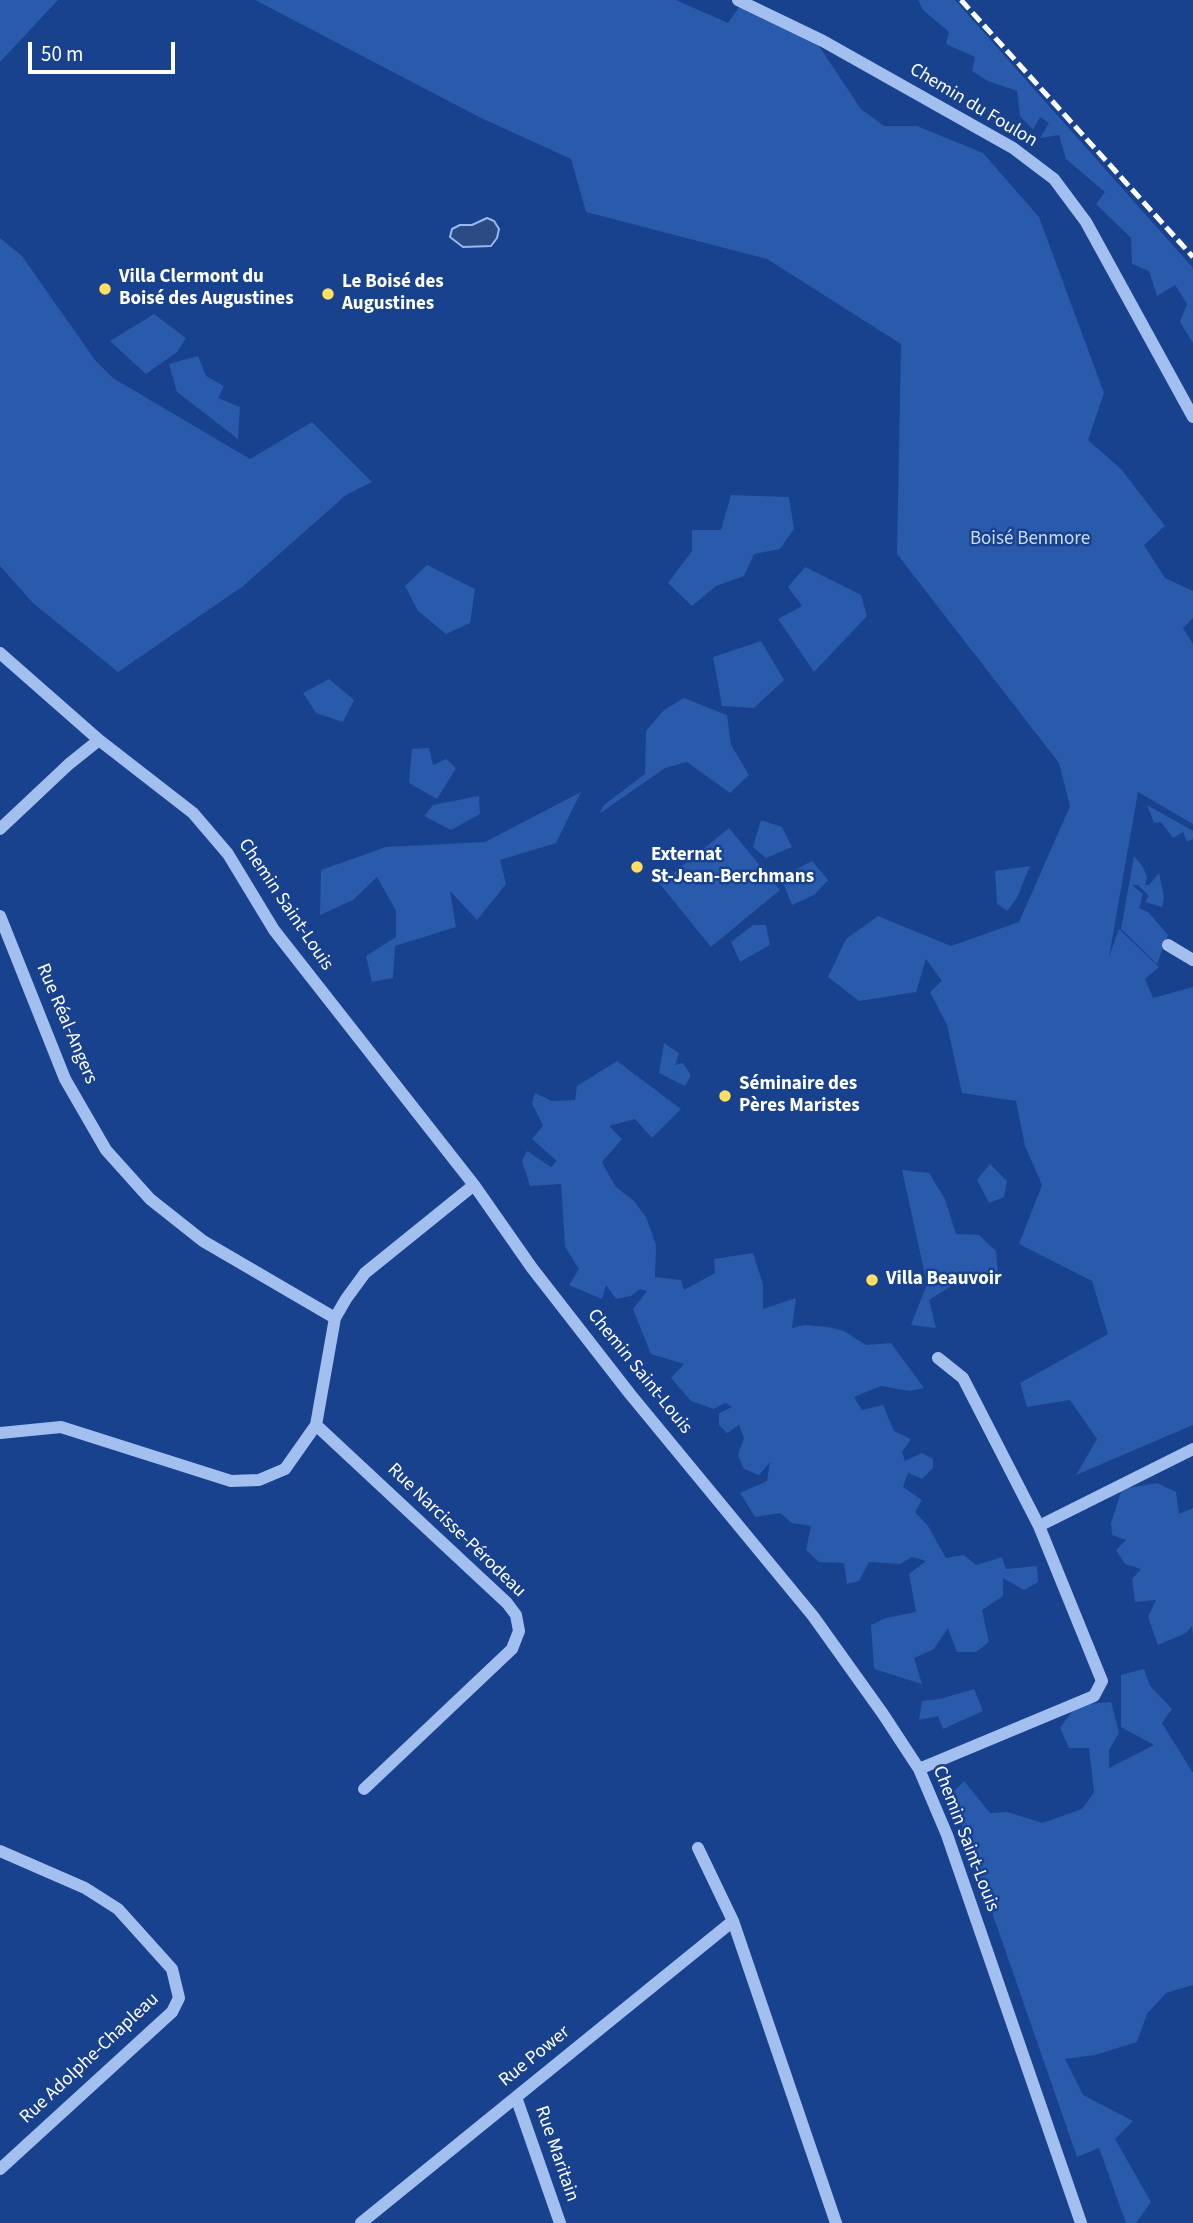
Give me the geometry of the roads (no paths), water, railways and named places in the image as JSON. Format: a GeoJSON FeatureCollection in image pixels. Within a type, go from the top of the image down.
{"type":"FeatureCollection","features":[{"type":"Feature","properties":{"kind":"street","name":"Chemin du Foulon"},"geometry":{"type":"LineString","coordinates":[[738,0],[823,41],[1013,148],[1054,179],[1086,222],[1193,416]]}},
{"type":"Feature","properties":{"kind":"street","name":"Chemin Saint-Louis"},"geometry":{"type":"LineString","coordinates":[[0,653],[99,740],[193,813],[228,854],[274,930],[474,1185],[532,1268],[631,1394],[813,1616],[919,1769],[947,1835],[1081,2223]]}},
{"type":"Feature","properties":{"kind":"street"},"geometry":{"type":"LineString","coordinates":[[0,829],[69,764],[99,740]]}},
{"type":"Feature","properties":{"kind":"street","name":"Rue Réal-Angers"},"geometry":{"type":"LineString","coordinates":[[0,916],[65,1080],[106,1150],[150,1199],[203,1241],[335,1318]]}},
{"type":"Feature","properties":{"kind":"street"},"geometry":{"type":"LineString","coordinates":[[1168,945],[1193,960]]}},
{"type":"Feature","properties":{"kind":"street"},"geometry":{"type":"LineString","coordinates":[[0,1433],[61,1427],[231,1481],[259,1480],[285,1469],[316,1425],[335,1318],[365,1273],[474,1185]]}},
{"type":"Feature","properties":{"kind":"street"},"geometry":{"type":"LineString","coordinates":[[919,1769],[1094,1696],[1102,1681],[1039,1526],[963,1378],[938,1358]]}},
{"type":"Feature","properties":{"kind":"street","name":"Rue Narcisse-Pérodeau"},"geometry":{"type":"LineString","coordinates":[[316,1425],[507,1603],[516,1615],[520,1631],[512,1649],[364,1789]]}},
{"type":"Feature","properties":{"kind":"street"},"geometry":{"type":"LineString","coordinates":[[1039,1526],[1193,1449]]}},
{"type":"Feature","properties":{"kind":"street"},"geometry":{"type":"LineString","coordinates":[[698,1849],[733,1921],[836,2223]]}},
{"type":"Feature","properties":{"kind":"street","name":"Rue Adolphe-Chapleau"},"geometry":{"type":"LineString","coordinates":[[0,1851],[85,1888],[118,1909],[173,1969],[179,1998],[172,2012],[3,2161]]}},
{"type":"Feature","properties":{"kind":"street","name":"Rue Power"},"geometry":{"type":"LineString","coordinates":[[361,2223],[733,1921]]}},
{"type":"Feature","properties":{"kind":"street","name":"Rue Maritain"},"geometry":{"type":"LineString","coordinates":[[516,2097],[560,2223]]}},
{"type":"Feature","properties":{"kind":"railway"},"geometry":{"type":"LineString","coordinates":[[961,0],[1193,257]]}},
{"type":"Feature","properties":{"kind":"place","name":"Villa Clermont du Boisé des Augustines"},"geometry":{"type":"Point","coordinates":[105,289]}},
{"type":"Feature","properties":{"kind":"place","name":"Le Boisé des Augustines"},"geometry":{"type":"Point","coordinates":[328,294]}},
{"type":"Feature","properties":{"kind":"place","name":"Externat St-Jean-Berchmans"},"geometry":{"type":"Point","coordinates":[637,867]}},
{"type":"Feature","properties":{"kind":"place","name":"Séminaire des Pères Maristes"},"geometry":{"type":"Point","coordinates":[725,1096]}},
{"type":"Feature","properties":{"kind":"place","name":"Villa Beauvoir"},"geometry":{"type":"Point","coordinates":[872,1280]}},
{"type":"Feature","properties":{"kind":"park label","name":"Boisé Benmore"},"geometry":{"type":"Point","coordinates":[1030,540]}}]}
